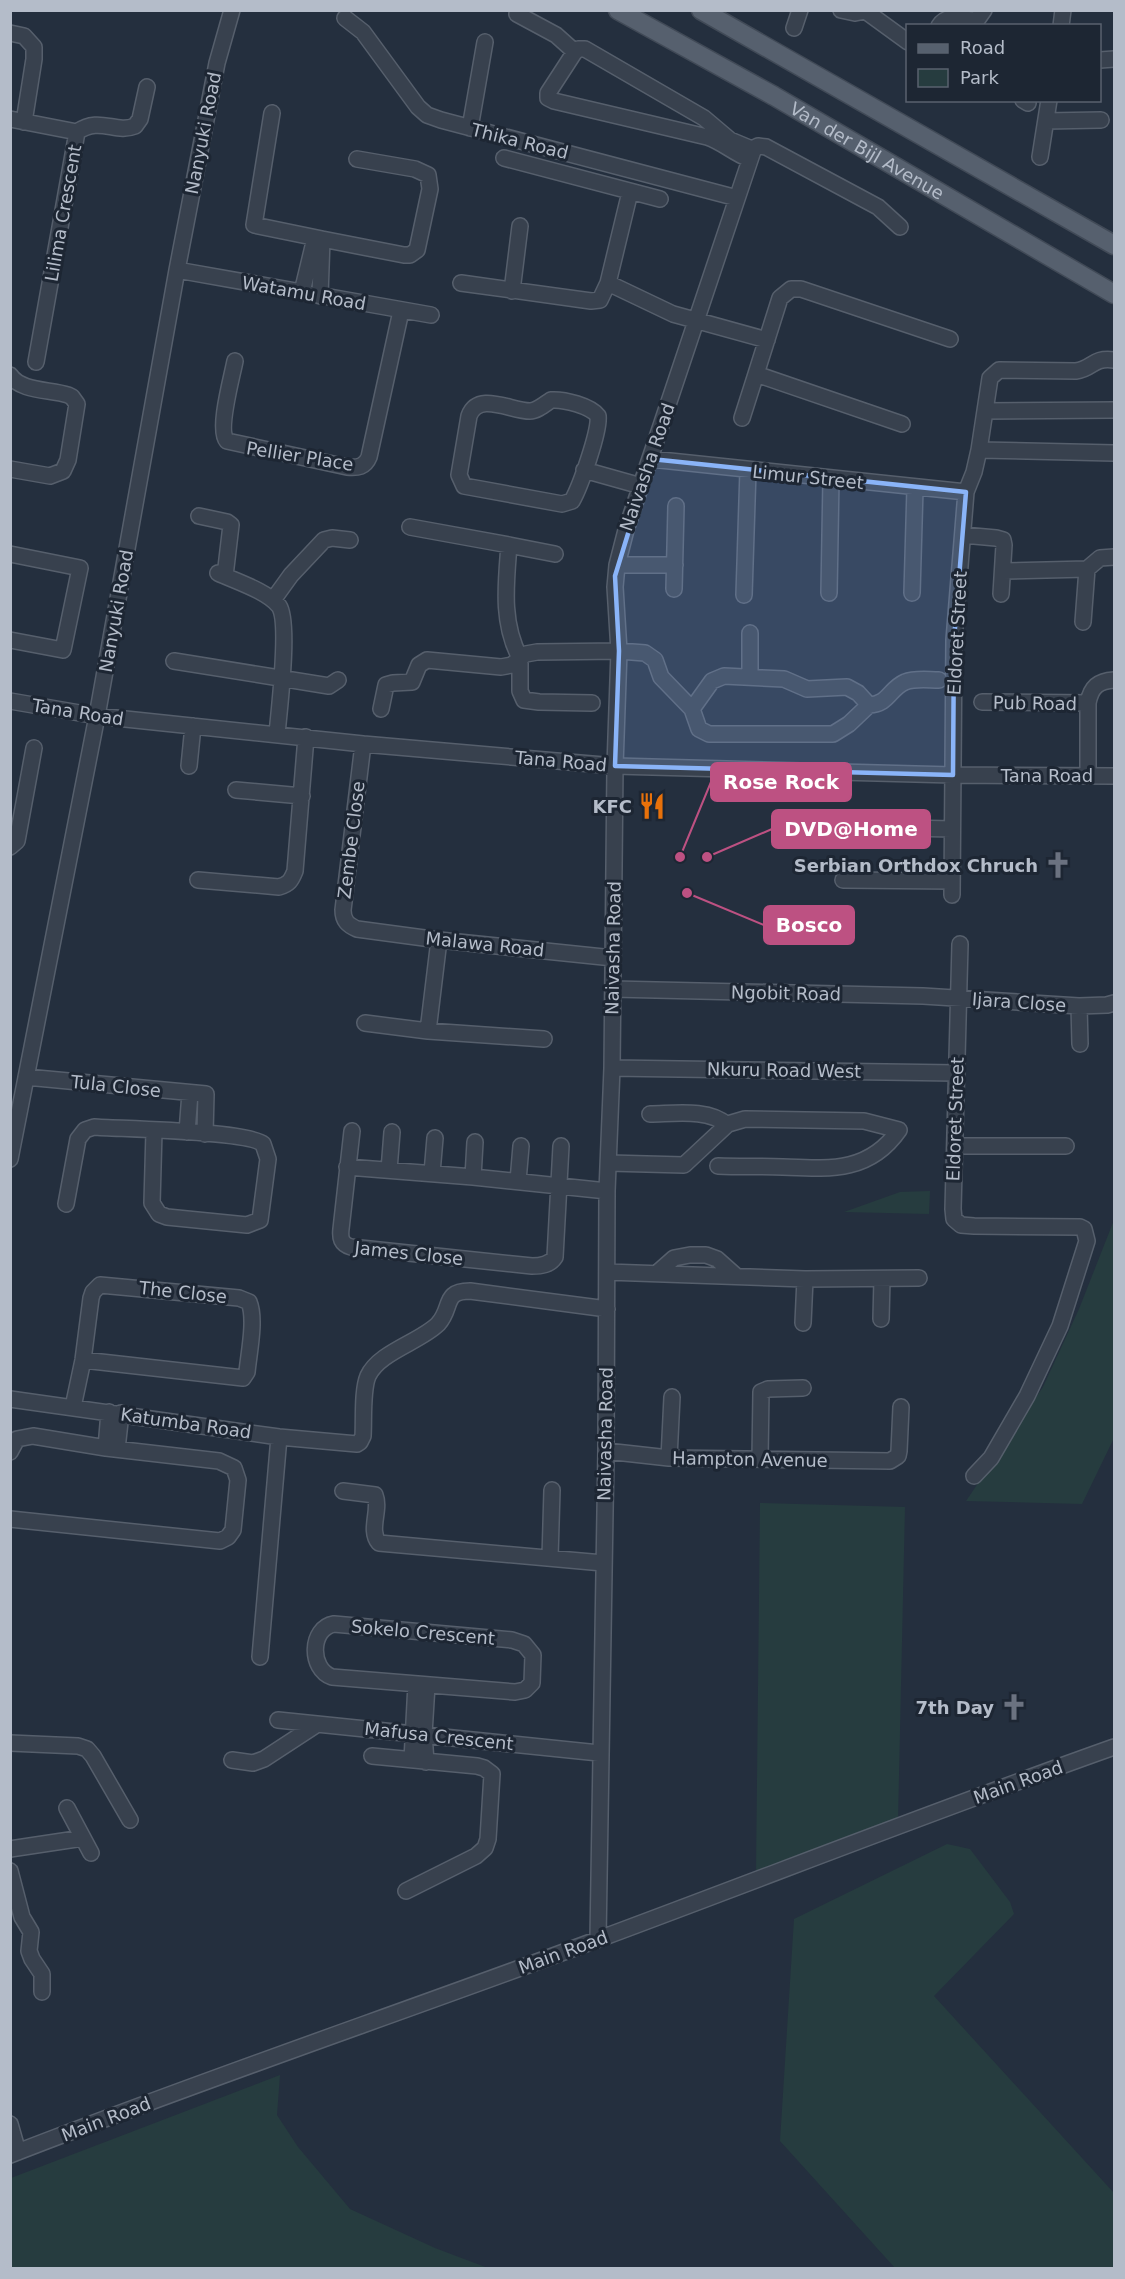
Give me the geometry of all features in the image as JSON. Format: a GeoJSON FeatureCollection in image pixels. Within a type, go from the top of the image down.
{"type":"FeatureCollection","features":[{"type":"Feature","properties":{"kind":"main road","name":"Van der Bijl Avenue"},"geometry":{"type":"LineString","coordinates":[[618,10],[774,96],[1114,294]]}},
{"type":"Feature","properties":{"kind":"main road"},"geometry":{"type":"LineString","coordinates":[[701,10],[1114,245]]}},
{"type":"Feature","properties":{"kind":"street","name":"Nanyuki Road"},"geometry":{"type":"LineString","coordinates":[[217,63],[222,10]]}},
{"type":"Feature","properties":{"kind":"street","name":"Nanyuki Road"},"geometry":{"type":"LineString","coordinates":[[10,1159],[97,716],[177,270],[217,63],[232,10]]}},
{"type":"Feature","properties":{"kind":"street"},"geometry":{"type":"LineString","coordinates":[[794,28],[800,10]]}},
{"type":"Feature","properties":{"kind":"street"},"geometry":{"type":"LineString","coordinates":[[841,10],[855,13],[864,11],[906,41]]}},
{"type":"Feature","properties":{"kind":"street"},"geometry":{"type":"LineString","coordinates":[[940,24],[943,20],[950,18],[977,20],[984,10]]}},
{"type":"Feature","properties":{"kind":"street"},"geometry":{"type":"LineString","coordinates":[[517,14],[556,35],[575,52]]}},
{"type":"Feature","properties":{"kind":"street","name":"Thika Road"},"geometry":{"type":"LineString","coordinates":[[345,18],[363,32],[422,111],[441,120],[737,198]]}},
{"type":"Feature","properties":{"kind":"street"},"geometry":{"type":"LineString","coordinates":[[10,33],[24,36],[34,47],[34,59],[17,120]]}},
{"type":"Feature","properties":{"kind":"street"},"geometry":{"type":"LineString","coordinates":[[470,128],[486,42]]}},
{"type":"Feature","properties":{"kind":"street"},"geometry":{"type":"LineString","coordinates":[[580,48],[585,49],[690,109],[752,154],[733,152],[716,140],[550,100],[548,93],[575,52],[580,48]]}},
{"type":"Feature","properties":{"kind":"street"},"geometry":{"type":"LineString","coordinates":[[77,132],[85,126],[97,124],[127,128],[135,126],[140,119],[147,87]]}},
{"type":"Feature","properties":{"kind":"street"},"geometry":{"type":"LineString","coordinates":[[1041,157],[1049,102]]}},
{"type":"Feature","properties":{"kind":"street"},"geometry":{"type":"LineString","coordinates":[[679,132],[680,121],[690,109]]}},
{"type":"Feature","properties":{"kind":"street"},"geometry":{"type":"LineString","coordinates":[[272,113],[254,225],[410,255],[417,250],[430,189],[428,175],[415,169],[357,159]]}},
{"type":"Feature","properties":{"kind":"street","name":"Lilima Crescent"},"geometry":{"type":"LineString","coordinates":[[17,120],[77,132],[36,362]]}},
{"type":"Feature","properties":{"kind":"street"},"geometry":{"type":"LineString","coordinates":[[1046,121],[1101,120]]}},
{"type":"Feature","properties":{"kind":"street"},"geometry":{"type":"LineString","coordinates":[[752,154],[758,146],[766,147],[879,207],[900,227]]}},
{"type":"Feature","properties":{"kind":"street","name":"Naivasha Road"},"geometry":{"type":"LineString","coordinates":[[598,1940],[615,766],[619,651],[615,587],[617,565],[626,530],[752,154]]}},
{"type":"Feature","properties":{"kind":"street"},"geometry":{"type":"LineString","coordinates":[[504,158],[660,199]]}},
{"type":"Feature","properties":{"kind":"street"},"geometry":{"type":"LineString","coordinates":[[461,283],[591,301],[600,300],[608,283],[630,192]]}},
{"type":"Feature","properties":{"kind":"street"},"geometry":{"type":"LineString","coordinates":[[512,291],[520,226]]}},
{"type":"Feature","properties":{"kind":"street"},"geometry":{"type":"LineString","coordinates":[[319,238],[315,267],[320,296]]}},
{"type":"Feature","properties":{"kind":"street"},"geometry":{"type":"LineString","coordinates":[[302,292],[315,267]]}},
{"type":"Feature","properties":{"kind":"street","name":"Watamu Road"},"geometry":{"type":"LineString","coordinates":[[177,270],[431,315]]}},
{"type":"Feature","properties":{"kind":"street"},"geometry":{"type":"LineString","coordinates":[[608,283],[665,310],[767,340]]}},
{"type":"Feature","properties":{"kind":"street"},"geometry":{"type":"LineString","coordinates":[[742,418],[780,298],[785,291],[795,288],[950,339]]}},
{"type":"Feature","properties":{"kind":"street","name":"Pellier Place"},"geometry":{"type":"LineString","coordinates":[[236,361],[223,426],[224,438],[231,444],[347,467],[363,466],[369,457],[400,311]]}},
{"type":"Feature","properties":{"kind":"street","name":"Eldoret Street"},"geometry":{"type":"LineString","coordinates":[[843,880],[952,888],[954,640],[966,492],[979,450],[990,378],[999,370],[1076,372],[1100,359],[1114,360]]}},
{"type":"Feature","properties":{"kind":"street"},"geometry":{"type":"LineString","coordinates":[[756,374],[902,424]]}},
{"type":"Feature","properties":{"kind":"street"},"geometry":{"type":"LineString","coordinates":[[10,375],[15,382],[25,386],[68,395],[77,404],[68,460],[63,471],[50,476],[10,469]]}},
{"type":"Feature","properties":{"kind":"street"},"geometry":{"type":"LineString","coordinates":[[551,400],[594,411],[599,420],[584,470],[574,498],[566,504],[464,486],[459,475],[471,412],[479,404],[488,403],[533,411],[551,400]]}},
{"type":"Feature","properties":{"kind":"street"},"geometry":{"type":"LineString","coordinates":[[985,411],[1114,410]]}},
{"type":"Feature","properties":{"kind":"street"},"geometry":{"type":"LineString","coordinates":[[979,450],[1114,453]]}},
{"type":"Feature","properties":{"kind":"street","name":"Limur Street"},"geometry":{"type":"LineString","coordinates":[[651,459],[966,492]]}},
{"type":"Feature","properties":{"kind":"street"},"geometry":{"type":"LineString","coordinates":[[584,470],[641,486]]}},
{"type":"Feature","properties":{"kind":"street"},"geometry":{"type":"LineString","coordinates":[[744,595],[748,470]]}},
{"type":"Feature","properties":{"kind":"street"},"geometry":{"type":"LineString","coordinates":[[829,593],[831,479]]}},
{"type":"Feature","properties":{"kind":"street"},"geometry":{"type":"LineString","coordinates":[[912,593],[915,488]]}},
{"type":"Feature","properties":{"kind":"street"},"geometry":{"type":"LineString","coordinates":[[674,589],[676,506]]}},
{"type":"Feature","properties":{"kind":"street"},"geometry":{"type":"LineString","coordinates":[[200,516],[231,525],[221,575],[273,600],[283,615],[277,734]]}},
{"type":"Feature","properties":{"kind":"street"},"geometry":{"type":"LineString","coordinates":[[410,527],[555,554]]}},
{"type":"Feature","properties":{"kind":"street"},"geometry":{"type":"LineString","coordinates":[[963,535],[1003,540],[1001,594]]}},
{"type":"Feature","properties":{"kind":"street"},"geometry":{"type":"LineString","coordinates":[[273,600],[291,574],[324,540],[332,538],[350,540]]}},
{"type":"Feature","properties":{"kind":"street"},"geometry":{"type":"LineString","coordinates":[[509,545],[506,605],[509,635],[520,658],[520,691],[524,700],[592,703]]}},
{"type":"Feature","properties":{"kind":"street"},"geometry":{"type":"LineString","coordinates":[[10,554],[80,568],[63,650],[10,640]]}},
{"type":"Feature","properties":{"kind":"street"},"geometry":{"type":"LineString","coordinates":[[1003,571],[1087,569],[1100,558],[1114,557]]}},
{"type":"Feature","properties":{"kind":"street"},"geometry":{"type":"LineString","coordinates":[[617,565],[675,565]]}},
{"type":"Feature","properties":{"kind":"street"},"geometry":{"type":"LineString","coordinates":[[1083,622],[1087,569]]}},
{"type":"Feature","properties":{"kind":"street"},"geometry":{"type":"LineString","coordinates":[[750,633],[750,677]]}},
{"type":"Feature","properties":{"kind":"street"},"geometry":{"type":"LineString","coordinates":[[381,709],[386,685],[393,682],[412,682],[419,665],[427,660],[501,667],[512,665],[526,654],[537,652],[645,652],[655,660],[661,677],[692,709],[699,729],[709,734],[826,735],[841,730],[869,705],[880,705],[905,682],[939,680]]}},
{"type":"Feature","properties":{"kind":"street"},"geometry":{"type":"LineString","coordinates":[[174,662],[328,686],[338,680]]}},
{"type":"Feature","properties":{"kind":"street"},"geometry":{"type":"LineString","coordinates":[[692,709],[709,684],[724,676],[784,679],[807,689],[847,687],[858,693],[869,705]]}},
{"type":"Feature","properties":{"kind":"street"},"geometry":{"type":"LineString","coordinates":[[1088,775],[1090,694],[1100,683],[1114,680]]}},
{"type":"Feature","properties":{"kind":"street","name":"Tana Road"},"geometry":{"type":"LineString","coordinates":[[10,701],[97,716],[363,744],[615,766],[953,775],[1114,776]]}},
{"type":"Feature","properties":{"kind":"street","name":"Pub Road"},"geometry":{"type":"LineString","coordinates":[[982,702],[1088,703]]}},
{"type":"Feature","properties":{"kind":"street"},"geometry":{"type":"LineString","coordinates":[[189,766],[194,726]]}},
{"type":"Feature","properties":{"kind":"street"},"geometry":{"type":"LineString","coordinates":[[198,880],[270,886],[287,885],[295,871],[306,737]]}},
{"type":"Feature","properties":{"kind":"street","name":"Zembe Close"},"geometry":{"type":"LineString","coordinates":[[357,929],[343,918],[343,910],[363,744]]}},
{"type":"Feature","properties":{"kind":"street"},"geometry":{"type":"LineString","coordinates":[[10,847],[17,841],[34,748]]}},
{"type":"Feature","properties":{"kind":"street"},"geometry":{"type":"LineString","coordinates":[[236,790],[302,796]]}},
{"type":"Feature","properties":{"kind":"street"},"geometry":{"type":"LineString","coordinates":[[901,821],[905,827],[952,829]]}},
{"type":"Feature","properties":{"kind":"street","name":"Malawa Road"},"geometry":{"type":"LineString","coordinates":[[357,929],[613,958]]}},
{"type":"Feature","properties":{"kind":"street"},"geometry":{"type":"LineString","coordinates":[[428,1030],[439,940]]}},
{"type":"Feature","properties":{"kind":"street","name":"Eldoret Street"},"geometry":{"type":"LineString","coordinates":[[960,944],[952,1209],[956,1222],[974,1226],[1075,1226],[1084,1229],[1087,1241],[1060,1326],[1027,1396],[991,1458],[974,1476]]}},
{"type":"Feature","properties":{"kind":"street","name":"Ngobit Road"},"geometry":{"type":"LineString","coordinates":[[613,989],[960,998]]}},
{"type":"Feature","properties":{"kind":"street","name":"Ijara Close"},"geometry":{"type":"LineString","coordinates":[[960,998],[1079,1006],[1114,1003]]}},
{"type":"Feature","properties":{"kind":"street"},"geometry":{"type":"LineString","coordinates":[[1079,1006],[1080,1044]]}},
{"type":"Feature","properties":{"kind":"street"},"geometry":{"type":"LineString","coordinates":[[365,1023],[543,1039]]}},
{"type":"Feature","properties":{"kind":"street","name":"Nkuru Road West"},"geometry":{"type":"LineString","coordinates":[[612,1068],[956,1073]]}},
{"type":"Feature","properties":{"kind":"street","name":"Tula Close"},"geometry":{"type":"LineString","coordinates":[[26,1077],[206,1094],[206,1134]]}},
{"type":"Feature","properties":{"kind":"street"},"geometry":{"type":"LineString","coordinates":[[187,1132],[190,1093]]}},
{"type":"Feature","properties":{"kind":"street"},"geometry":{"type":"LineString","coordinates":[[650,1114],[705,1115],[717,1118],[727,1125]]}},
{"type":"Feature","properties":{"kind":"street"},"geometry":{"type":"LineString","coordinates":[[609,1163],[684,1165],[727,1125],[746,1119],[852,1120],[873,1122],[899,1130],[892,1141],[880,1151],[845,1168],[718,1166]]}},
{"type":"Feature","properties":{"kind":"street"},"geometry":{"type":"LineString","coordinates":[[66,1204],[78,1139],[82,1132],[94,1127],[187,1132],[251,1138],[258,1140],[266,1149],[268,1159],[263,1213],[258,1222],[243,1225],[159,1214],[152,1203],[154,1131]]}},
{"type":"Feature","properties":{"kind":"street"},"geometry":{"type":"LineString","coordinates":[[352,1131],[347,1167],[518,1181],[558,1190],[608,1196]]}},
{"type":"Feature","properties":{"kind":"street"},"geometry":{"type":"LineString","coordinates":[[389,1170],[392,1132]]}},
{"type":"Feature","properties":{"kind":"street"},"geometry":{"type":"LineString","coordinates":[[432,1173],[435,1138]]}},
{"type":"Feature","properties":{"kind":"street"},"geometry":{"type":"LineString","coordinates":[[473,1177],[475,1142]]}},
{"type":"Feature","properties":{"kind":"street"},"geometry":{"type":"LineString","coordinates":[[518,1181],[521,1146]]}},
{"type":"Feature","properties":{"kind":"street"},"geometry":{"type":"LineString","coordinates":[[558,1190],[561,1146]]}},
{"type":"Feature","properties":{"kind":"street"},"geometry":{"type":"LineString","coordinates":[[955,1146],[1066,1146]]}},
{"type":"Feature","properties":{"kind":"street","name":"James Close"},"geometry":{"type":"LineString","coordinates":[[347,1167],[341,1237],[344,1244],[351,1247],[532,1266],[546,1264],[552,1262],[555,1257],[558,1190]]}},
{"type":"Feature","properties":{"kind":"street"},"geometry":{"type":"LineString","coordinates":[[607,1272],[657,1273],[674,1258],[698,1255],[717,1259],[735,1275],[805,1279],[919,1278]]}},
{"type":"Feature","properties":{"kind":"street"},"geometry":{"type":"LineString","coordinates":[[803,1323],[805,1279]]}},
{"type":"Feature","properties":{"kind":"street"},"geometry":{"type":"LineString","coordinates":[[882,1279],[882,1319]]}},
{"type":"Feature","properties":{"kind":"street","name":"The Close"},"geometry":{"type":"LineString","coordinates":[[73,1407],[83,1360],[91,1298],[100,1285],[239,1298],[249,1302],[251,1307],[247,1372],[243,1378],[83,1360]]}},
{"type":"Feature","properties":{"kind":"street","name":"James Close"},"geometry":{"type":"LineString","coordinates":[[360,1442],[367,1381],[371,1372],[385,1358],[438,1324],[452,1296],[457,1292],[470,1291],[607,1309]]}},
{"type":"Feature","properties":{"kind":"street"},"geometry":{"type":"LineString","coordinates":[[760,1459],[761,1392],[768,1389],[804,1388]]}},
{"type":"Feature","properties":{"kind":"street"},"geometry":{"type":"LineString","coordinates":[[669,1458],[672,1397]]}},
{"type":"Feature","properties":{"kind":"street","name":"Katumba Road"},"geometry":{"type":"LineString","coordinates":[[10,1399],[279,1437],[348,1444],[360,1442]]}},
{"type":"Feature","properties":{"kind":"street","name":"Hampton Avenue"},"geometry":{"type":"LineString","coordinates":[[606,1451],[669,1458],[885,1461],[894,1459],[899,1451],[901,1407]]}},
{"type":"Feature","properties":{"kind":"street"},"geometry":{"type":"LineString","coordinates":[[111,1449],[115,1413]]}},
{"type":"Feature","properties":{"kind":"street"},"geometry":{"type":"LineString","coordinates":[[10,1452],[16,1439],[27,1436],[111,1449],[219,1461],[234,1468],[238,1480],[231,1534],[225,1540],[216,1541],[10,1518]]}},
{"type":"Feature","properties":{"kind":"street"},"geometry":{"type":"LineString","coordinates":[[260,1657],[279,1437]]}},
{"type":"Feature","properties":{"kind":"street"},"geometry":{"type":"LineString","coordinates":[[550,1558],[552,1490]]}},
{"type":"Feature","properties":{"kind":"street"},"geometry":{"type":"LineString","coordinates":[[343,1491],[375,1495],[377,1506],[375,1536],[379,1543],[603,1563]]}},
{"type":"Feature","properties":{"kind":"street","name":"Sokelo Crescent"},"geometry":{"type":"LineString","coordinates":[[334,1624],[512,1640],[524,1644],[533,1655],[532,1683],[530,1687],[519,1692],[421,1685],[327,1675],[320,1668],[316,1658],[319,1632],[334,1624]]}},
{"type":"Feature","properties":{"kind":"street"},"geometry":{"type":"LineString","coordinates":[[419,1761],[421,1685]]}},
{"type":"Feature","properties":{"kind":"street","name":"Mafusa Crescent"},"geometry":{"type":"LineString","coordinates":[[278,1720],[599,1753]]}},
{"type":"Feature","properties":{"kind":"street"},"geometry":{"type":"LineString","coordinates":[[232,1761],[253,1763],[264,1759],[316,1725]]}},
{"type":"Feature","properties":{"kind":"street"},"geometry":{"type":"LineString","coordinates":[[10,1743],[78,1746],[87,1749],[130,1820]]}},
{"type":"Feature","properties":{"kind":"street","name":"Main Road"},"geometry":{"type":"LineString","coordinates":[[14,2154],[261,2061],[598,1940],[803,1864],[925,1815],[1114,1747]]}},
{"type":"Feature","properties":{"kind":"street"},"geometry":{"type":"LineString","coordinates":[[372,1756],[477,1766],[492,1774],[488,1839],[485,1848],[476,1856],[406,1891]]}},
{"type":"Feature","properties":{"kind":"street"},"geometry":{"type":"LineString","coordinates":[[67,1808],[91,1853]]}},
{"type":"Feature","properties":{"kind":"street"},"geometry":{"type":"LineString","coordinates":[[10,1849],[83,1838]]}},
{"type":"Feature","properties":{"kind":"street"},"geometry":{"type":"LineString","coordinates":[[10,1871],[16,1919],[31,1932],[28,1944],[29,1953],[42,1974],[42,1992]]}},
{"type":"Feature","properties":{"kind":"street"},"geometry":{"type":"LineString","coordinates":[[10,2124],[14,2154]]}},
{"type":"Feature","properties":{"kind":"highlighted area"},"geometry":{"type":"Polygon","coordinates":[[[651,459],[966,492],[954,640],[953,775],[615,766],[619,651],[615,576],[651,459]]]}},
{"type":"Feature","properties":{"kind":"green space"},"geometry":{"type":"Polygon","coordinates":[[[930,1191],[929,1214],[844,1212],[900,1192],[930,1191]]]}},
{"type":"Feature","properties":{"kind":"green space"},"geometry":{"type":"Polygon","coordinates":[[[1114,1220],[1114,1438],[1082,1504],[966,1501],[1043,1387],[1079,1309],[1114,1220]]]}},
{"type":"Feature","properties":{"kind":"green space"},"geometry":{"type":"Polygon","coordinates":[[[760,1503],[905,1507],[898,1821],[756,1872],[760,1503]]]}},
{"type":"Feature","properties":{"kind":"green space"},"geometry":{"type":"Polygon","coordinates":[[[947,1844],[970,1849],[1010,1902],[1014,1914],[934,1996],[1114,2193],[1114,2268],[895,2268],[780,2141],[794,1919],[947,1844]]]}},
{"type":"Feature","properties":{"kind":"green space"},"geometry":{"type":"Polygon","coordinates":[[[280,2075],[277,2115],[298,2147],[350,2209],[435,2248],[488,2268],[11,2268],[11,2178],[280,2075]]]}},
{"type":"Feature","properties":{"kind":"place","name":"KFC"},"geometry":{"type":"Point","coordinates":[652,806]}},
{"type":"Feature","properties":{"kind":"place","name":"Rose Rock"},"geometry":{"type":"Point","coordinates":[680,857]}},
{"type":"Feature","properties":{"kind":"place","name":"DVD@Home"},"geometry":{"type":"Point","coordinates":[707,857]}},
{"type":"Feature","properties":{"kind":"place","name":"Serbian Orthdox Chruch"},"geometry":{"type":"Point","coordinates":[1058,865]}},
{"type":"Feature","properties":{"kind":"place","name":"Bosco"},"geometry":{"type":"Point","coordinates":[687,893]}},
{"type":"Feature","properties":{"kind":"place","name":"7th Day"},"geometry":{"type":"Point","coordinates":[1014,1707]}}]}
